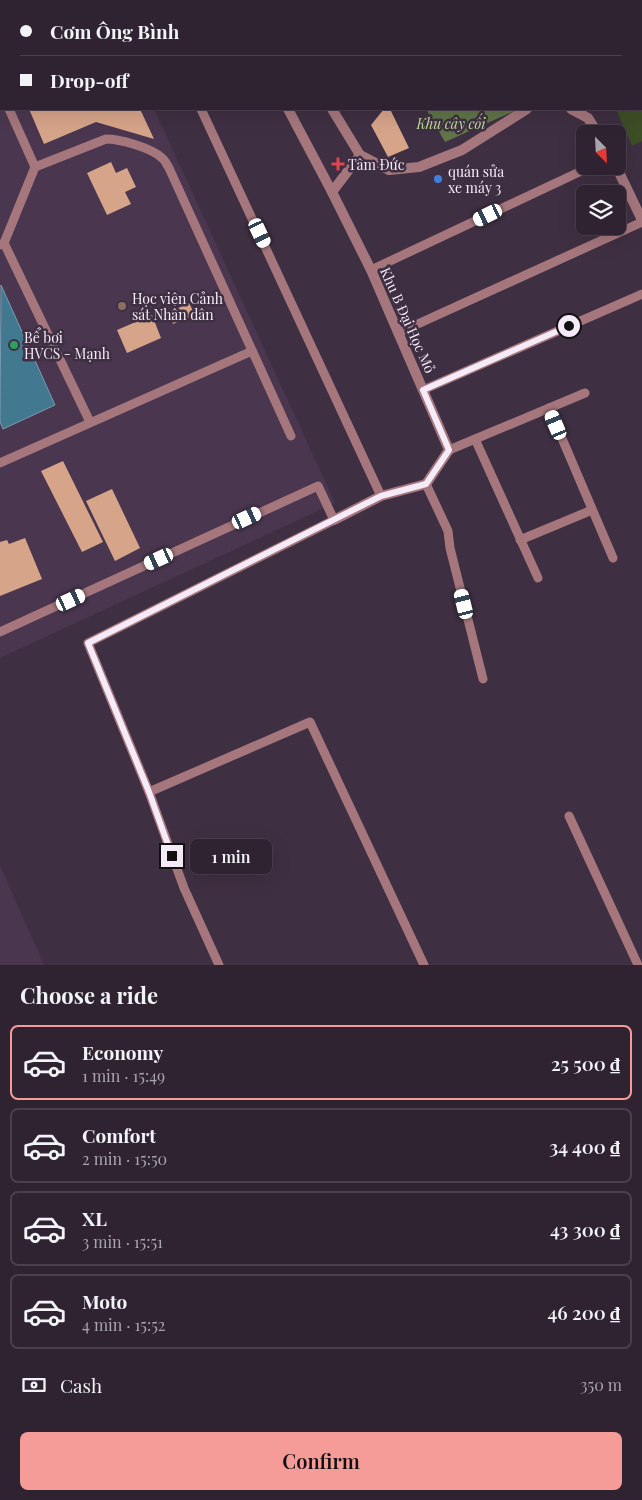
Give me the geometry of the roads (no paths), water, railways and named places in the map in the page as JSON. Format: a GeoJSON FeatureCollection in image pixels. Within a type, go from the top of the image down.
{"type":"FeatureCollection","features":[{"type":"Feature","properties":{"kind":"street","name":"Khu B Đại Học Mỏ"},"geometry":{"type":"LineString","coordinates":[[289,110],[371,270],[449,450]]}},
{"type":"Feature","properties":{"kind":"street"},"geometry":{"type":"LineString","coordinates":[[333,110],[360,155],[389,170],[419,167],[462,150],[525,110]]}},
{"type":"Feature","properties":{"kind":"street"},"geometry":{"type":"LineString","coordinates":[[573,110],[588,118],[592,125]]}},
{"type":"Feature","properties":{"kind":"street"},"geometry":{"type":"LineString","coordinates":[[332,192],[360,155]]}},
{"type":"Feature","properties":{"kind":"street"},"geometry":{"type":"LineString","coordinates":[[620,175],[642,221]]}},
{"type":"Feature","properties":{"kind":"street"},"geometry":{"type":"LineString","coordinates":[[334,520],[381,496],[426,484],[449,450]]}},
{"type":"Feature","properties":{"kind":"lane"},"geometry":{"type":"LineString","coordinates":[[9,110],[34,168]]}},
{"type":"Feature","properties":{"kind":"lane"},"geometry":{"type":"LineString","coordinates":[[201,110],[381,496]]}},
{"type":"Feature","properties":{"kind":"lane"},"geometry":{"type":"LineString","coordinates":[[90,422],[2,244],[34,168],[106,139],[119,139],[154,153],[162,158],[169,168],[291,436]]}},
{"type":"Feature","properties":{"kind":"lane"},"geometry":{"type":"LineString","coordinates":[[371,270],[576,174]]}},
{"type":"Feature","properties":{"kind":"lane"},"geometry":{"type":"LineString","coordinates":[[398,333],[642,221]]}},
{"type":"Feature","properties":{"kind":"lane"},"geometry":{"type":"LineString","coordinates":[[423,390],[642,294]]}},
{"type":"Feature","properties":{"kind":"lane"},"geometry":{"type":"LineString","coordinates":[[0,463],[252,351]]}},
{"type":"Feature","properties":{"kind":"lane"},"geometry":{"type":"LineString","coordinates":[[449,450],[584,393]]}},
{"type":"Feature","properties":{"kind":"lane"},"geometry":{"type":"LineString","coordinates":[[549,408],[613,558]]}},
{"type":"Feature","properties":{"kind":"lane"},"geometry":{"type":"LineString","coordinates":[[475,439],[538,578]]}},
{"type":"Feature","properties":{"kind":"lane"},"geometry":{"type":"LineString","coordinates":[[426,484],[448,531],[450,548],[483,679]]}},
{"type":"Feature","properties":{"kind":"lane"},"geometry":{"type":"LineString","coordinates":[[0,632],[318,486],[334,520],[88,643],[149,792],[184,888],[219,965]]}},
{"type":"Feature","properties":{"kind":"lane"},"geometry":{"type":"LineString","coordinates":[[520,540],[592,510]]}},
{"type":"Feature","properties":{"kind":"lane"},"geometry":{"type":"LineString","coordinates":[[149,792],[310,722],[424,965]]}},
{"type":"Feature","properties":{"kind":"lane"},"geometry":{"type":"LineString","coordinates":[[569,816],[638,965]]}},
{"type":"Feature","properties":{"kind":"water","name":"Bể bơi HVCS - Mạnh"},"geometry":{"type":"Polygon","coordinates":[[[1,285],[55,405],[3,429],[0,422],[1,285]]]}},
{"type":"Feature","properties":{"kind":"place","name":"Tâm Đức"},"geometry":{"type":"Point","coordinates":[338,164]}},
{"type":"Feature","properties":{"kind":"place","name":"quán sửa xe máy 3"},"geometry":{"type":"Point","coordinates":[438,179]}},
{"type":"Feature","properties":{"kind":"place","name":"Học viện Cảnh sát Nhân dân"},"geometry":{"type":"Point","coordinates":[122,306]}},
{"type":"Feature","properties":{"kind":"place","name":"Bể bơi HVCS - Mạnh"},"geometry":{"type":"Point","coordinates":[14,345]}},
{"type":"Feature","properties":{"kind":"park label","name":"Khu cây cối"},"geometry":{"type":"Point","coordinates":[451,123]}}]}
